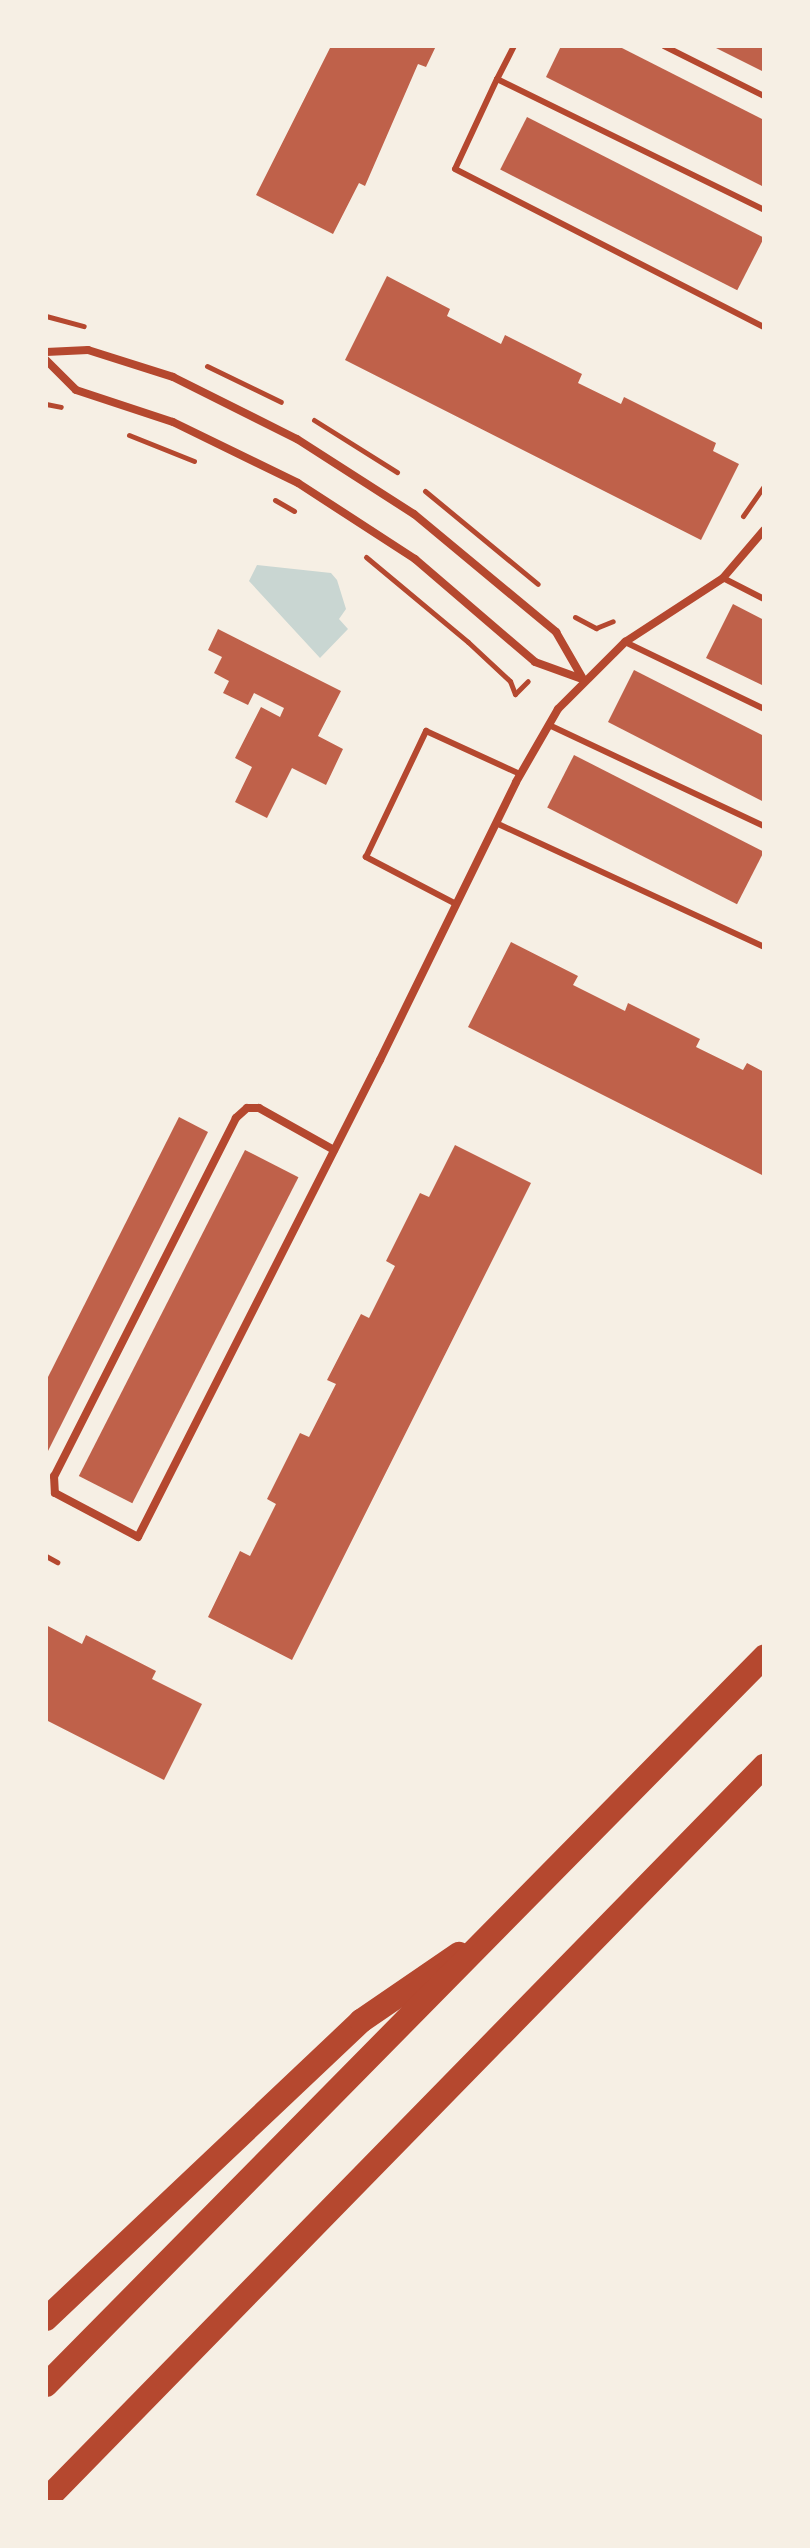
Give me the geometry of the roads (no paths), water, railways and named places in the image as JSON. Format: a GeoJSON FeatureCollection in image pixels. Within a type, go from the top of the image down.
{"type":"FeatureCollection","features":[{"type":"Feature","properties":{"kind":"highway"},"geometry":{"type":"LineString","coordinates":[[46,2385],[507,1921],[764,1657]]}},
{"type":"Feature","properties":{"kind":"highway"},"geometry":{"type":"LineString","coordinates":[[46,2500],[764,1766]]}},
{"type":"Feature","properties":{"kind":"highway"},"geometry":{"type":"LineString","coordinates":[[46,2319],[361,2021],[507,1921]]}},
{"type":"Feature","properties":{"kind":"street"},"geometry":{"type":"LineString","coordinates":[[46,352],[88,350],[173,377],[297,439],[414,514],[556,632],[583,679]]}},
{"type":"Feature","properties":{"kind":"street"},"geometry":{"type":"LineString","coordinates":[[46,360],[76,390],[173,422],[298,483],[415,559],[535,662],[583,679]]}},
{"type":"Feature","properties":{"kind":"street"},"geometry":{"type":"LineString","coordinates":[[334,1150],[259,1108],[247,1108],[236,1118],[54,1476],[55,1493],[138,1537],[334,1150],[520,774],[549,725],[583,679],[625,642],[723,578],[764,530]]}},
{"type":"Feature","properties":{"kind":"lane"},"geometry":{"type":"LineString","coordinates":[[514,46],[455,169],[764,327]]}},
{"type":"Feature","properties":{"kind":"lane"},"geometry":{"type":"LineString","coordinates":[[664,46],[764,96]]}},
{"type":"Feature","properties":{"kind":"lane"},"geometry":{"type":"LineString","coordinates":[[497,79],[764,210]]}},
{"type":"Feature","properties":{"kind":"lane"},"geometry":{"type":"LineString","coordinates":[[723,578],[764,599]]}},
{"type":"Feature","properties":{"kind":"lane"},"geometry":{"type":"LineString","coordinates":[[625,642],[764,709]]}},
{"type":"Feature","properties":{"kind":"lane"},"geometry":{"type":"LineString","coordinates":[[549,725],[764,826]]}},
{"type":"Feature","properties":{"kind":"lane"},"geometry":{"type":"LineString","coordinates":[[456,904],[366,857],[426,731],[520,774]]}},
{"type":"Feature","properties":{"kind":"lane"},"geometry":{"type":"LineString","coordinates":[[496,823],[764,947]]}}]}
